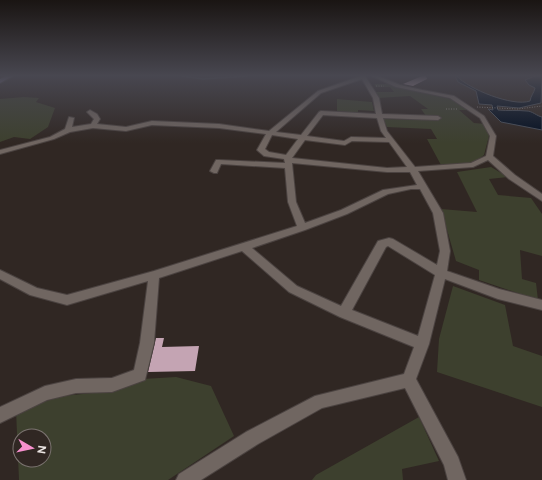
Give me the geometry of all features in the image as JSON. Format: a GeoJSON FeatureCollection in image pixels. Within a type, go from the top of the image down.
{"type":"FeatureCollection","features":[{"type":"Feature","properties":{"kind":"street"},"geometry":{"type":"LineString","coordinates":[[289,161],[267,154],[261,150],[262,145],[280,122],[300,108],[310,98]]}},
{"type":"Feature","properties":{"kind":"street"},"geometry":{"type":"LineString","coordinates":[[376,98],[379,116],[384,131],[412,168],[438,214],[445,251],[441,273],[422,344],[409,380],[452,463],[457,480]]}},
{"type":"Feature","properties":{"kind":"street"},"geometry":{"type":"LineString","coordinates":[[454,98],[482,117],[493,136],[489,157]]}},
{"type":"Feature","properties":{"kind":"street"},"geometry":{"type":"LineString","coordinates":[[90,112],[95,115],[96,119],[93,126]]}},
{"type":"Feature","properties":{"kind":"street"},"geometry":{"type":"LineString","coordinates":[[302,228],[292,202],[289,161],[302,137],[322,113],[438,118]]}},
{"type":"Feature","properties":{"kind":"street"},"geometry":{"type":"LineString","coordinates":[[68,130],[71,118]]}},
{"type":"Feature","properties":{"kind":"street"},"geometry":{"type":"LineString","coordinates":[[0,152],[52,138],[68,130],[93,126],[126,128],[152,123],[219,126],[345,143],[351,139],[391,140]]}},
{"type":"Feature","properties":{"kind":"street"},"geometry":{"type":"LineString","coordinates":[[214,171],[219,162],[289,161],[387,170],[446,168],[473,165],[489,157]]}},
{"type":"Feature","properties":{"kind":"street"},"geometry":{"type":"LineString","coordinates":[[489,157],[542,198]]}},
{"type":"Feature","properties":{"kind":"street"},"geometry":{"type":"LineString","coordinates":[[0,274],[34,292],[67,300],[154,275],[302,228],[344,212],[386,192],[411,187],[423,187]]}},
{"type":"Feature","properties":{"kind":"street"},"geometry":{"type":"LineString","coordinates":[[344,313],[382,244],[386,242],[389,242],[441,273],[498,294],[542,305]]}},
{"type":"Feature","properties":{"kind":"street"},"geometry":{"type":"LineString","coordinates":[[243,246],[293,289],[344,313],[422,344]]}},
{"type":"Feature","properties":{"kind":"street"},"geometry":{"type":"LineString","coordinates":[[0,415],[45,393],[76,386],[112,385],[140,375],[147,343],[154,275]]}},
{"type":"Feature","properties":{"kind":"street"},"geometry":{"type":"LineString","coordinates":[[186,480],[252,438],[320,401],[409,380]]}},
{"type":"Feature","properties":{"kind":"path"},"geometry":{"type":"LineString","coordinates":[[467,106],[507,109],[528,109],[542,106]]}},
{"type":"Feature","properties":{"kind":"green space"},"geometry":{"type":"Polygon","coordinates":[[[39,98],[36,102],[55,108],[48,127],[30,139],[14,137],[0,142],[0,99],[39,98]]]}},
{"type":"Feature","properties":{"kind":"green space"},"geometry":{"type":"Polygon","coordinates":[[[413,98],[448,98],[455,100],[472,110],[459,110],[474,123],[486,124],[489,136],[484,155],[472,164],[441,165],[427,139],[437,139],[431,129],[387,127],[383,119],[429,120],[421,109],[428,109],[413,98]]]}},
{"type":"Feature","properties":{"kind":"green space"},"geometry":{"type":"Polygon","coordinates":[[[337,99],[372,102],[374,111],[358,110],[358,113],[337,111],[337,99]]]}},
{"type":"Feature","properties":{"kind":"green space"},"geometry":{"type":"Polygon","coordinates":[[[491,167],[508,177],[489,179],[498,195],[531,198],[542,214],[542,256],[520,250],[522,279],[536,283],[538,300],[479,280],[479,270],[456,261],[441,209],[477,212],[457,172],[491,167]]]}},
{"type":"Feature","properties":{"kind":"green space"},"geometry":{"type":"Polygon","coordinates":[[[453,286],[505,305],[513,346],[542,356],[542,407],[437,372],[439,339],[453,286]]]}},
{"type":"Feature","properties":{"kind":"green space"},"geometry":{"type":"Polygon","coordinates":[[[176,377],[211,386],[234,436],[168,480],[19,480],[18,468],[52,468],[52,428],[17,428],[16,410],[63,396],[102,392],[143,379],[176,377]]]}},
{"type":"Feature","properties":{"kind":"green space"},"geometry":{"type":"Polygon","coordinates":[[[419,417],[439,461],[402,469],[403,480],[312,480],[316,475],[419,417]]]}},
{"type":"Feature","properties":{"kind":"water"},"geometry":{"type":"Polygon","coordinates":[[[478,98],[500,98],[522,102],[530,101],[531,98],[541,98],[541,103],[519,108],[497,106],[498,110],[529,111],[542,117],[542,130],[501,122],[488,109],[493,110],[492,105],[479,104],[478,98]]]}},
{"type":"Feature","properties":{"kind":"building"},"geometry":{"type":"Polygon","coordinates":[[[156,338],[164,338],[162,347],[199,346],[195,371],[148,372],[156,338]]]}}]}
